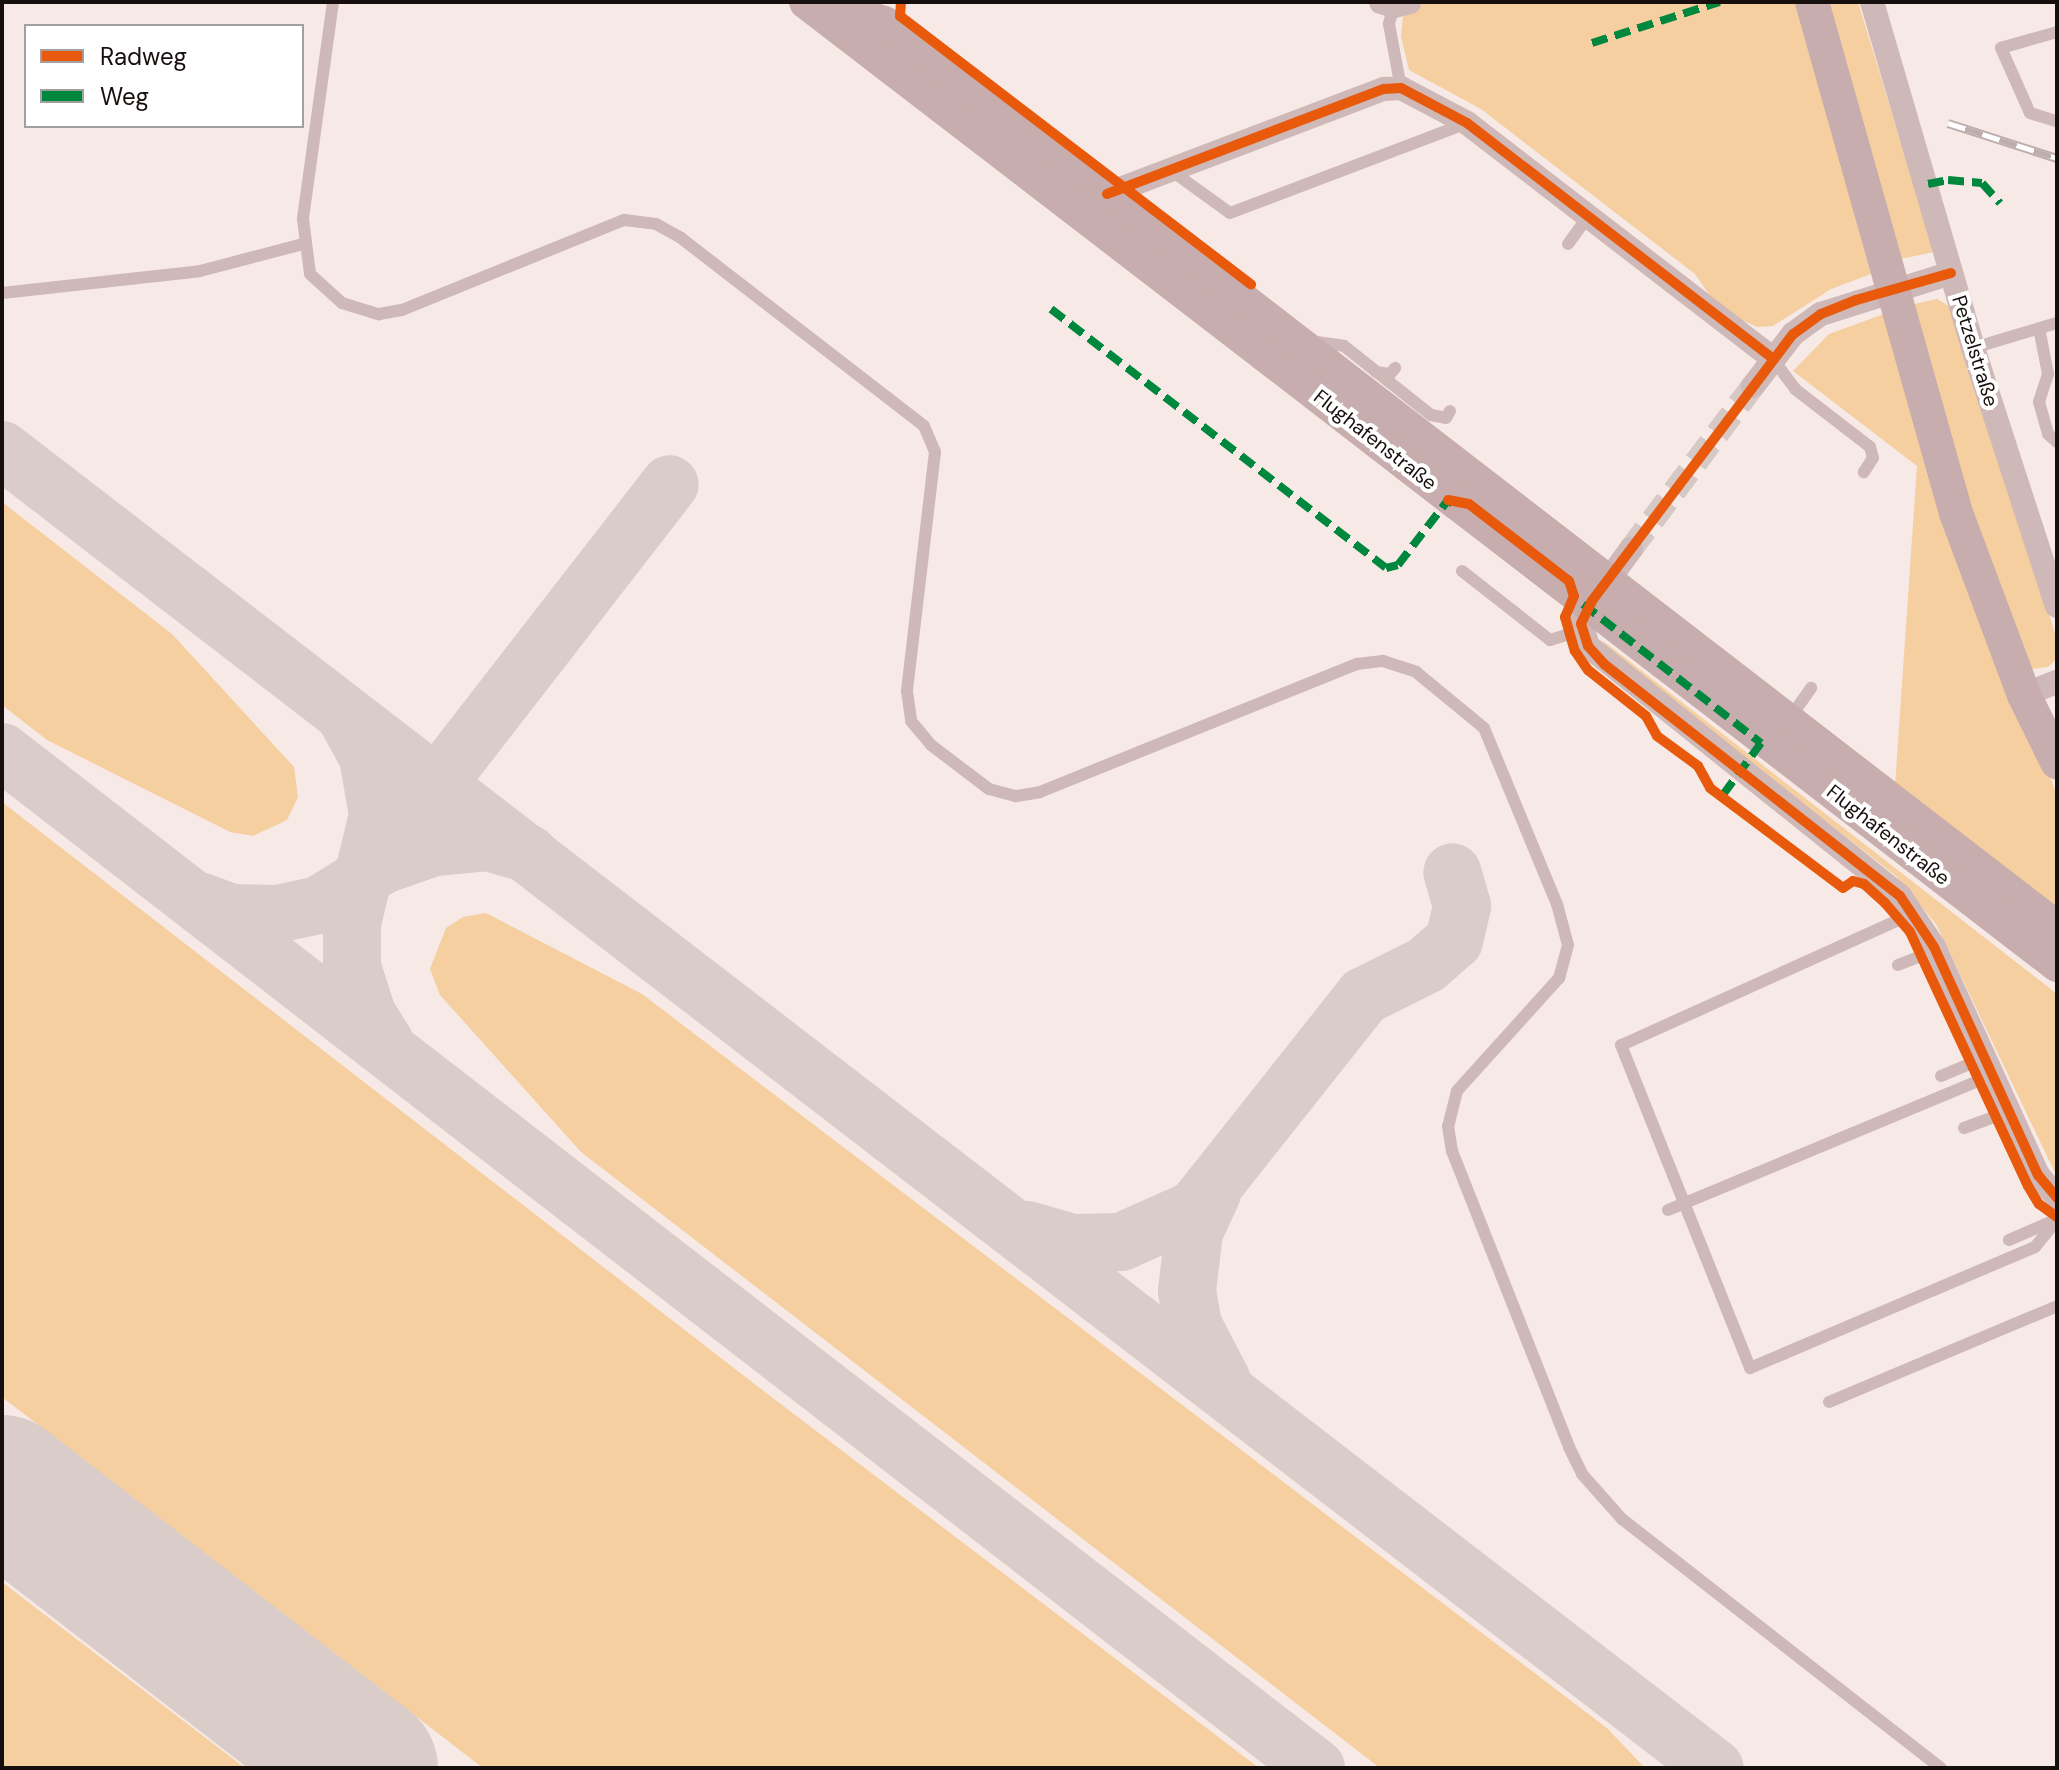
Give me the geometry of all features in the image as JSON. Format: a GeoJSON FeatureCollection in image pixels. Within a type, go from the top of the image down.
{"type":"FeatureCollection","features":[{"type":"Feature","properties":{"kind":"main road"},"geometry":{"type":"LineString","coordinates":[[1812,2],[1956,513],[2024,695],[2057,762]]}},
{"type":"Feature","properties":{"kind":"main road","name":"Flughafenstraße"},"geometry":{"type":"LineString","coordinates":[[820,4],[876,10],[1107,194],[2057,928]]}},
{"type":"Feature","properties":{"kind":"main road","name":"Flughafenstraße"},"geometry":{"type":"LineString","coordinates":[[820,4],[2057,965]]}},
{"type":"Feature","properties":{"kind":"street","name":"Petzelstraße"},"geometry":{"type":"LineString","coordinates":[[1872,2],[1973,348],[2057,606]]}},
{"type":"Feature","properties":{"kind":"street"},"geometry":{"type":"LineString","coordinates":[[1107,194],[1384,89],[1401,88],[1467,123],[1772,358]]}},
{"type":"Feature","properties":{"kind":"street"},"geometry":{"type":"LineString","coordinates":[[1753,386],[1772,358],[1821,314],[1891,289],[1951,273]]}},
{"type":"Feature","properties":{"kind":"street"},"geometry":{"type":"LineString","coordinates":[[1631,549],[1588,608],[1583,630],[1588,646],[1604,664],[1878,875],[1914,913],[1936,950],[2038,1175],[2057,1198]]}},
{"type":"Feature","properties":{"kind":"street"},"geometry":{"type":"LineString","coordinates":[[2024,695],[2057,682]]}},
{"type":"Feature","properties":{"kind":"lane"},"geometry":{"type":"LineString","coordinates":[[333,2],[303,244],[310,274],[324,291],[342,303],[379,314],[402,310],[624,220],[656,224],[897,403],[924,426],[935,452],[907,691],[911,721],[931,745],[989,789],[1016,796],[1040,792],[1357,664],[1383,661],[1416,672],[1469,713],[1495,747],[1557,904],[1568,945],[1559,978],[1457,1091],[1448,1126],[1452,1151],[1569,1447],[1582,1474],[1622,1519],[1941,1768]]}},
{"type":"Feature","properties":{"kind":"lane"},"geometry":{"type":"LineString","coordinates":[[1395,3],[1389,24],[1401,88]]}},
{"type":"Feature","properties":{"kind":"lane"},"geometry":{"type":"LineString","coordinates":[[2057,32],[2001,48],[2030,113],[2057,121]]}},
{"type":"Feature","properties":{"kind":"lane"},"geometry":{"type":"LineString","coordinates":[[1169,169],[1230,213],[1467,123]]}},
{"type":"Feature","properties":{"kind":"lane"},"geometry":{"type":"LineString","coordinates":[[1568,244],[1588,216]]}},
{"type":"Feature","properties":{"kind":"lane"},"geometry":{"type":"LineString","coordinates":[[2,293],[200,271],[303,244]]}},
{"type":"Feature","properties":{"kind":"lane"},"geometry":{"type":"LineString","coordinates":[[1973,348],[2057,323]]}},
{"type":"Feature","properties":{"kind":"lane"},"geometry":{"type":"LineString","coordinates":[[2039,328],[2048,374],[2039,402],[2048,434],[2057,442]]}},
{"type":"Feature","properties":{"kind":"lane"},"geometry":{"type":"LineString","coordinates":[[1298,342],[1333,341],[1431,415],[1446,418],[1450,411]]}},
{"type":"Feature","properties":{"kind":"lane"},"geometry":{"type":"LineString","coordinates":[[1772,358],[1795,389],[1870,447],[1873,458],[1864,472]]}},
{"type":"Feature","properties":{"kind":"lane"},"geometry":{"type":"LineString","coordinates":[[1376,372],[1390,374],[1395,368]]}},
{"type":"Feature","properties":{"kind":"lane"},"geometry":{"type":"LineString","coordinates":[[1462,571],[1550,640],[1583,630]]}},
{"type":"Feature","properties":{"kind":"lane"},"geometry":{"type":"LineString","coordinates":[[1788,721],[1811,688]]}},
{"type":"Feature","properties":{"kind":"lane"},"geometry":{"type":"LineString","coordinates":[[1914,913],[1621,1045],[1750,1368],[2035,1247],[2057,1220]]}},
{"type":"Feature","properties":{"kind":"lane"},"geometry":{"type":"LineString","coordinates":[[1898,965],[1936,950]]}},
{"type":"Feature","properties":{"kind":"lane"},"geometry":{"type":"LineString","coordinates":[[1668,1210],[1990,1066]]}},
{"type":"Feature","properties":{"kind":"lane"},"geometry":{"type":"LineString","coordinates":[[1941,1076],[1990,1066]]}},
{"type":"Feature","properties":{"kind":"lane"},"geometry":{"type":"LineString","coordinates":[[1964,1128],[2010,1111]]}},
{"type":"Feature","properties":{"kind":"lane"},"geometry":{"type":"LineString","coordinates":[[2009,1240],[2057,1220]]}},
{"type":"Feature","properties":{"kind":"lane"},"geometry":{"type":"LineString","coordinates":[[1829,1402],[2057,1306]]}},
{"type":"Feature","properties":{"kind":"shaded area"},"geometry":{"type":"Polygon","coordinates":[[[1424,2],[1797,2],[1871,274],[1831,289],[1773,326],[1757,327],[1735,317],[1713,300],[1695,274],[1481,109],[1409,70],[1401,36],[1403,16],[1424,2]]]}},
{"type":"Feature","properties":{"kind":"shaded area"},"geometry":{"type":"Polygon","coordinates":[[[1825,2],[1858,2],[1934,252],[1896,260],[1825,2]]]}},
{"type":"Feature","properties":{"kind":"shaded area"},"geometry":{"type":"Polygon","coordinates":[[[1937,299],[1949,306],[2057,639],[2057,658],[2048,667],[2032,669],[1988,571],[1910,305],[1937,299]]]}},
{"type":"Feature","properties":{"kind":"shaded area"},"geometry":{"type":"Polygon","coordinates":[[[1884,314],[2057,796],[2057,912],[1895,786],[1917,466],[1793,371],[1829,334],[1884,314]]]}},
{"type":"Feature","properties":{"kind":"shaded area"},"geometry":{"type":"Polygon","coordinates":[[[2,502],[172,634],[294,767],[298,797],[287,820],[253,836],[230,832],[47,740],[2,705],[2,502]]]}},
{"type":"Feature","properties":{"kind":"shaded area"},"geometry":{"type":"Polygon","coordinates":[[[1602,640],[2057,994],[2057,1177],[1936,924],[1896,876],[1611,654],[1602,640]]]}},
{"type":"Feature","properties":{"kind":"shaded area"},"geometry":{"type":"Polygon","coordinates":[[[2,802],[761,1389],[1259,1768],[483,1768],[2,1397],[2,802]]]}},
{"type":"Feature","properties":{"kind":"shaded area"},"geometry":{"type":"Polygon","coordinates":[[[486,913],[642,994],[1608,1729],[1645,1768],[1380,1768],[581,1152],[440,995],[430,969],[446,928],[463,917],[486,913]]]}},
{"type":"Feature","properties":{"kind":"shaded area"},"geometry":{"type":"Polygon","coordinates":[[[2,1582],[245,1768],[2,1768],[2,1582]]]}},
{"type":"Feature","properties":{"kind":"taxiway"},"geometry":{"type":"LineString","coordinates":[[2,450],[1715,1768]]}},
{"type":"Feature","properties":{"kind":"taxiway"},"geometry":{"type":"LineString","coordinates":[[365,877],[670,484]]}},
{"type":"Feature","properties":{"kind":"taxiway"},"geometry":{"type":"LineString","coordinates":[[345,715],[368,757],[378,815],[352,923],[352,967],[367,1014],[385,1043]]}},
{"type":"Feature","properties":{"kind":"taxiway"},"geometry":{"type":"LineString","coordinates":[[2,752],[1316,1768]]}},
{"type":"Feature","properties":{"kind":"taxiway"},"geometry":{"type":"LineString","coordinates":[[199,901],[232,913],[277,914],[319,905],[383,865],[434,847],[488,842],[529,854]]}},
{"type":"Feature","properties":{"kind":"taxiway"},"geometry":{"type":"LineString","coordinates":[[1027,1230],[1073,1243],[1121,1242],[1195,1209],[1364,996],[1426,965],[1454,941],[1462,906],[1452,872]]}},
{"type":"Feature","properties":{"kind":"taxiway"},"geometry":{"type":"LineString","coordinates":[[1212,1193],[1194,1232],[1187,1291],[1193,1325],[1222,1381]]}},
{"type":"Feature","properties":{"kind":"runway"},"geometry":{"type":"LineString","coordinates":[[2,1487],[366,1768]]}},
{"type":"Feature","properties":{"kind":"tunnel"},"geometry":{"type":"LineString","coordinates":[[1631,549],[1753,386]]}},
{"type":"Feature","properties":{"kind":"railway"},"geometry":{"type":"LineString","coordinates":[[1948,123],[2057,158]]}},
{"type":"Feature","properties":{"kind":"marked path"},"geometry":{"type":"LineString","coordinates":[[1592,43],[1720,2]]}},
{"type":"Feature","properties":{"kind":"marked path"},"geometry":{"type":"LineString","coordinates":[[1928,184],[1948,180],[1982,183],[2000,203]]}},
{"type":"Feature","properties":{"kind":"marked path"},"geometry":{"type":"LineString","coordinates":[[1051,309],[1386,568],[1398,565],[1448,500],[1453,504]]}},
{"type":"Feature","properties":{"kind":"marked path"},"geometry":{"type":"LineString","coordinates":[[1583,604],[1761,743],[1722,796]]}},
{"type":"Feature","properties":{"kind":"cycle path"},"geometry":{"type":"LineString","coordinates":[[901,2],[900,16],[1251,284]]}},
{"type":"Feature","properties":{"kind":"cycle path"},"geometry":{"type":"LineString","coordinates":[[1107,194],[1384,89],[1401,88],[1467,123],[1772,358]]}},
{"type":"Feature","properties":{"kind":"cycle path"},"geometry":{"type":"LineString","coordinates":[[1951,273],[1856,300],[1821,314],[1793,334],[1592,601],[1581,624],[1588,646],[1604,664],[1900,896],[1934,947],[2038,1175],[2057,1198]]}},
{"type":"Feature","properties":{"kind":"cycle path"},"geometry":{"type":"LineString","coordinates":[[1448,500],[1469,504],[1569,581],[1574,596],[1565,617],[1575,651],[1588,670],[1646,716],[1657,736],[1698,766],[1710,788],[1843,888],[1853,881],[1864,884],[1910,932],[2028,1186],[2039,1204],[2057,1217]]}}]}
